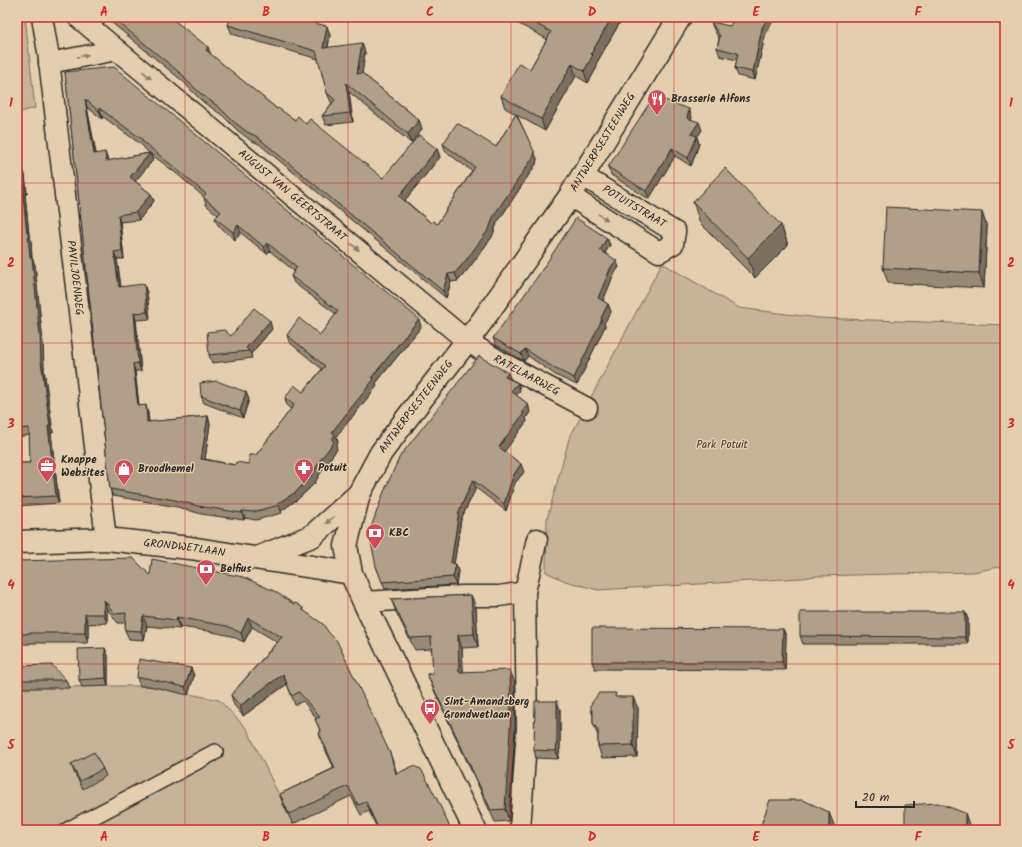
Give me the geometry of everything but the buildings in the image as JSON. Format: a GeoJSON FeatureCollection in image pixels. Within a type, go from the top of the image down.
{"type":"FeatureCollection","features":[{"type":"Feature","properties":{"kind":"main road","name":"ANTWERPSESTEENWEG"},"geometry":{"type":"LineString","coordinates":[[476,830],[364,602],[351,573],[346,546],[360,494],[381,453],[467,340],[570,196],[680,17]]}},
{"type":"Feature","properties":{"kind":"main road"},"geometry":{"type":"LineString","coordinates":[[256,558],[312,536],[360,494]]}},
{"type":"Feature","properties":{"kind":"main road","name":"GRONDWETLAAN"},"geometry":{"type":"LineString","coordinates":[[17,542],[106,539],[190,548],[351,573]]}},
{"type":"Feature","properties":{"kind":"street","name":"PAVILJOENWEG"},"geometry":{"type":"LineString","coordinates":[[42,17],[49,62],[106,539]]}},
{"type":"Feature","properties":{"kind":"street","name":"AUGUST VAN GEERTSTRAAT"},"geometry":{"type":"LineString","coordinates":[[78,17],[467,340]]}},
{"type":"Feature","properties":{"kind":"street"},"geometry":{"type":"LineString","coordinates":[[49,62],[117,50]]}},
{"type":"Feature","properties":{"kind":"street","name":"POTUITSTRAAT"},"geometry":{"type":"LineString","coordinates":[[570,196],[659,252],[673,244],[675,232],[582,176]]}},
{"type":"Feature","properties":{"kind":"street","name":"RATELAARWEG"},"geometry":{"type":"LineString","coordinates":[[467,340],[499,361],[587,408]]}},
{"type":"Feature","properties":{"kind":"street"},"geometry":{"type":"LineString","coordinates":[[520,830],[527,728],[525,592],[537,539]]}},
{"type":"Feature","properties":{"kind":"street"},"geometry":{"type":"LineString","coordinates":[[364,602],[463,596],[499,596],[525,592]]}},
{"type":"Feature","properties":{"kind":"street"},"geometry":{"type":"LineString","coordinates":[[68,830],[215,752]]}},
{"type":"Feature","properties":{"kind":"green space"},"geometry":{"type":"Polygon","coordinates":[[[17,17],[25,17],[35,108],[17,113],[17,17]]]}},
{"type":"Feature","properties":{"kind":"green space","name":"Park Potuit"},"geometry":{"type":"Polygon","coordinates":[[[662,263],[739,308],[819,318],[1005,325],[1005,566],[973,572],[816,576],[598,590],[565,581],[546,572],[547,519],[569,439],[662,263]]]}},
{"type":"Feature","properties":{"kind":"green space"},"geometry":{"type":"Polygon","coordinates":[[[149,686],[219,700],[247,729],[296,830],[17,830],[17,688],[149,686]]]}},
{"type":"Feature","properties":{"kind":"place","name":"Brasserie Alfons"},"geometry":{"type":"Point","coordinates":[657,116]}},
{"type":"Feature","properties":{"kind":"place","name":"Knappe Websites"},"geometry":{"type":"Point","coordinates":[47,483]}},
{"type":"Feature","properties":{"kind":"place","name":"Potuit"},"geometry":{"type":"Point","coordinates":[304,485]}},
{"type":"Feature","properties":{"kind":"place","name":"Broodhemel"},"geometry":{"type":"Point","coordinates":[124,486]}},
{"type":"Feature","properties":{"kind":"place","name":"KBC"},"geometry":{"type":"Point","coordinates":[375,550]}},
{"type":"Feature","properties":{"kind":"place","name":"Belfius"},"geometry":{"type":"Point","coordinates":[206,586]}},
{"type":"Feature","properties":{"kind":"place","name":"Sint-Amandsberg Grondwetlaan"},"geometry":{"type":"Point","coordinates":[430,725]}}]}
